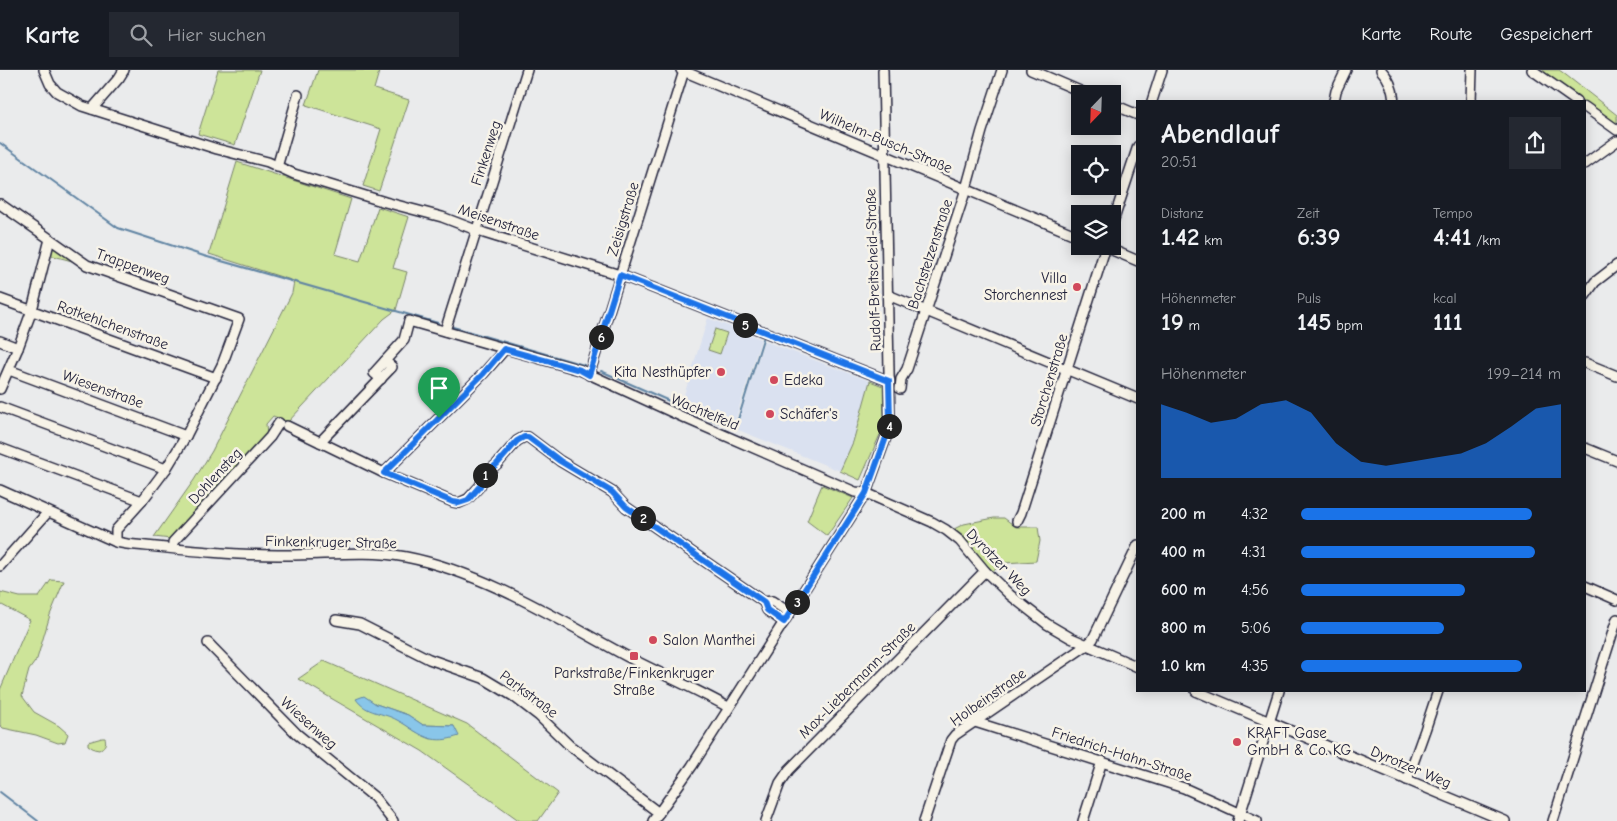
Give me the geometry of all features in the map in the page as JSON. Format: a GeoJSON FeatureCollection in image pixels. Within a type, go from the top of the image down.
{"type":"FeatureCollection","features":[{"type":"Feature","properties":{"kind":"street","name":"Meisenstraße"},"geometry":{"type":"LineString","coordinates":[[44,70],[50,84],[57,92],[82,106],[217,149],[268,162],[277,167],[384,202],[442,217],[484,233],[620,275],[889,381]]}},
{"type":"Feature","properties":{"kind":"street"},"geometry":{"type":"LineString","coordinates":[[92,109],[124,70]]}},
{"type":"Feature","properties":{"kind":"street","name":"Finkenweg"},"geometry":{"type":"LineString","coordinates":[[445,331],[527,70]]}},
{"type":"Feature","properties":{"kind":"street","name":"Wilhelm-Busch-Straße"},"geometry":{"type":"LineString","coordinates":[[682,70],[1071,233]]}},
{"type":"Feature","properties":{"kind":"street","name":"Zeisigstraße"},"geometry":{"type":"LineString","coordinates":[[589,375],[682,70]]}},
{"type":"Feature","properties":{"kind":"street","name":"Rudolf-Breitscheid-Straße"},"geometry":{"type":"LineString","coordinates":[[653,821],[692,766],[866,493],[888,432],[890,421],[883,70]]}},
{"type":"Feature","properties":{"kind":"street","name":"Bachstelzenstraße"},"geometry":{"type":"LineString","coordinates":[[900,388],[901,379],[907,369],[966,189],[1002,70]]}},
{"type":"Feature","properties":{"kind":"street"},"geometry":{"type":"LineString","coordinates":[[1031,70],[1071,87]]}},
{"type":"Feature","properties":{"kind":"street"},"geometry":{"type":"LineString","coordinates":[[1152,100],[1162,70]]}},
{"type":"Feature","properties":{"kind":"street"},"geometry":{"type":"LineString","coordinates":[[1334,100],[1336,91],[1346,70]]}},
{"type":"Feature","properties":{"kind":"street"},"geometry":{"type":"LineString","coordinates":[[1381,70],[1388,80],[1394,100]]}},
{"type":"Feature","properties":{"kind":"street"},"geometry":{"type":"LineString","coordinates":[[1471,100],[1472,70]]}},
{"type":"Feature","properties":{"kind":"street"},"geometry":{"type":"LineString","coordinates":[[1532,70],[1575,100]]}},
{"type":"Feature","properties":{"kind":"street"},"geometry":{"type":"LineString","coordinates":[[277,167],[298,95]]}},
{"type":"Feature","properties":{"kind":"street"},"geometry":{"type":"LineString","coordinates":[[1121,108],[1136,114]]}},
{"type":"Feature","properties":{"kind":"street"},"geometry":{"type":"LineString","coordinates":[[1586,109],[1617,130]]}},
{"type":"Feature","properties":{"kind":"street"},"geometry":{"type":"LineString","coordinates":[[1586,163],[1617,141]]}},
{"type":"Feature","properties":{"kind":"street"},"geometry":{"type":"LineString","coordinates":[[1119,205],[1136,152]]}},
{"type":"Feature","properties":{"kind":"street","name":"Trappenweg"},"geometry":{"type":"LineString","coordinates":[[1,206],[87,265],[239,319],[216,378]]}},
{"type":"Feature","properties":{"kind":"street"},"geometry":{"type":"LineString","coordinates":[[1,386],[10,370],[32,310],[50,239]]}},
{"type":"Feature","properties":{"kind":"street"},"geometry":{"type":"LineString","coordinates":[[1121,254],[1136,260]]}},
{"type":"Feature","properties":{"kind":"street","name":"Storchenstraße"},"geometry":{"type":"LineString","coordinates":[[1017,521],[1068,370],[1103,255]]}},
{"type":"Feature","properties":{"kind":"street"},"geometry":{"type":"LineString","coordinates":[[1586,295],[1596,282],[1617,265]]}},
{"type":"Feature","properties":{"kind":"street"},"geometry":{"type":"LineString","coordinates":[[888,295],[1136,398]]}},
{"type":"Feature","properties":{"kind":"street","name":"Rotkehlchenstraße"},"geometry":{"type":"LineString","coordinates":[[0,299],[216,378]]}},
{"type":"Feature","properties":{"kind":"street","name":"Wachtelfeld"},"geometry":{"type":"LineString","coordinates":[[320,442],[345,414],[381,379],[374,373],[404,340],[409,321],[580,370],[855,492],[866,493]]}},
{"type":"Feature","properties":{"kind":"street"},"geometry":{"type":"LineString","coordinates":[[0,341],[18,348]]}},
{"type":"Feature","properties":{"kind":"street"},"geometry":{"type":"LineString","coordinates":[[384,473],[483,374],[504,349]]}},
{"type":"Feature","properties":{"kind":"street"},"geometry":{"type":"LineString","coordinates":[[1586,363],[1617,376]]}},
{"type":"Feature","properties":{"kind":"street","name":"Wiesenstraße"},"geometry":{"type":"LineString","coordinates":[[10,370],[186,436]]}},
{"type":"Feature","properties":{"kind":"street"},"geometry":{"type":"LineString","coordinates":[[116,542],[116,530],[142,501],[166,469],[186,436],[216,378]]}},
{"type":"Feature","properties":{"kind":"street"},"geometry":{"type":"LineString","coordinates":[[0,407],[166,469]]}},
{"type":"Feature","properties":{"kind":"street","name":"Dohlensteg"},"geometry":{"type":"LineString","coordinates":[[173,548],[173,542],[270,436],[283,425],[320,442]]}},
{"type":"Feature","properties":{"kind":"street"},"geometry":{"type":"LineString","coordinates":[[320,442],[384,473],[459,503],[468,500],[480,486],[485,474],[497,464],[517,441],[528,437],[560,461],[612,492],[626,507],[764,602],[767,610],[784,622]]}},
{"type":"Feature","properties":{"kind":"street"},"geometry":{"type":"LineString","coordinates":[[0,448],[142,501]]}},
{"type":"Feature","properties":{"kind":"street"},"geometry":{"type":"LineString","coordinates":[[1586,448],[1617,461]]}},
{"type":"Feature","properties":{"kind":"street","name":"Finkenkruger Straße"},"geometry":{"type":"LineString","coordinates":[[0,490],[116,542],[246,555],[370,554],[405,557],[444,567],[488,584],[530,604],[728,707]]}},
{"type":"Feature","properties":{"kind":"street","name":"Dyrotzer Weg"},"geometry":{"type":"LineString","coordinates":[[866,493],[946,530],[960,541],[985,571],[1028,611],[1047,624],[1087,645],[1136,666]]}},
{"type":"Feature","properties":{"kind":"street"},"geometry":{"type":"LineString","coordinates":[[0,566],[48,512]]}},
{"type":"Feature","properties":{"kind":"street"},"geometry":{"type":"LineString","coordinates":[[1087,645],[1093,639],[1136,549]]}},
{"type":"Feature","properties":{"kind":"street","name":"Max-Liebermann-Straße"},"geometry":{"type":"LineString","coordinates":[[766,821],[780,783],[789,770],[985,571]]}},
{"type":"Feature","properties":{"kind":"street"},"geometry":{"type":"LineString","coordinates":[[1586,586],[1617,600]]}},
{"type":"Feature","properties":{"kind":"street"},"geometry":{"type":"LineString","coordinates":[[764,602],[772,601],[790,613]]}},
{"type":"Feature","properties":{"kind":"street","name":"Parkstraße"},"geometry":{"type":"LineString","coordinates":[[336,620],[360,624],[429,659],[484,678],[513,696],[539,716],[569,745],[660,813]]}},
{"type":"Feature","properties":{"kind":"street"},"geometry":{"type":"LineString","coordinates":[[1553,821],[1617,620]]}},
{"type":"Feature","properties":{"kind":"street","name":"Wiesenweg"},"geometry":{"type":"LineString","coordinates":[[208,643],[297,734],[374,797],[393,821]]}},
{"type":"Feature","properties":{"kind":"street","name":"Holbeinstraße"},"geometry":{"type":"LineString","coordinates":[[924,821],[951,740],[955,735],[1087,645]]}},
{"type":"Feature","properties":{"kind":"street","name":"Dyrotzer Weg"},"geometry":{"type":"LineString","coordinates":[[1198,692],[1505,821]]}},
{"type":"Feature","properties":{"kind":"street"},"geometry":{"type":"LineString","coordinates":[[1239,817],[1279,692]]}},
{"type":"Feature","properties":{"kind":"street"},"geometry":{"type":"LineString","coordinates":[[1407,780],[1438,692]]}},
{"type":"Feature","properties":{"kind":"street","name":"Friedrich-Hahn-Straße"},"geometry":{"type":"LineString","coordinates":[[975,722],[1184,788],[1239,817],[1257,821]]}},
{"type":"Feature","properties":{"kind":"street"},"geometry":{"type":"LineString","coordinates":[[1083,821],[1102,761]]}},
{"type":"Feature","properties":{"kind":"shaded area","name":"Kita Nesthüpfer"},"geometry":{"type":"Polygon","coordinates":[[[708,318],[761,339],[733,427],[681,405],[708,318]]]}},
{"type":"Feature","properties":{"kind":"shaded area"},"geometry":{"type":"Polygon","coordinates":[[[764,341],[870,381],[853,442],[840,471],[736,429],[764,341]]]}},
{"type":"Feature","properties":{"kind":"green space"},"geometry":{"type":"Polygon","coordinates":[[[218,70],[260,70],[235,145],[198,134],[218,70]]]}},
{"type":"Feature","properties":{"kind":"green space"},"geometry":{"type":"Polygon","coordinates":[[[318,70],[374,70],[379,72],[374,89],[409,100],[379,191],[363,186],[381,129],[306,105],[318,70]]]}},
{"type":"Feature","properties":{"kind":"green space"},"geometry":{"type":"Polygon","coordinates":[[[1537,70],[1559,70],[1562,72],[1617,115],[1617,126],[1586,104],[1586,100],[1581,100],[1537,70]]]}},
{"type":"Feature","properties":{"kind":"green space"},"geometry":{"type":"Polygon","coordinates":[[[237,162],[351,199],[335,254],[360,261],[378,207],[409,217],[393,268],[407,272],[396,310],[384,319],[288,422],[273,416],[266,424],[267,436],[171,539],[154,537],[212,451],[292,293],[294,281],[209,254],[237,162]]]}},
{"type":"Feature","properties":{"kind":"green space"},"geometry":{"type":"Polygon","coordinates":[[[50,239],[87,265],[46,254],[50,239]]]}},
{"type":"Feature","properties":{"kind":"green space"},"geometry":{"type":"Polygon","coordinates":[[[715,329],[727,333],[720,354],[708,350],[715,329]]]}},
{"type":"Feature","properties":{"kind":"green space"},"geometry":{"type":"Polygon","coordinates":[[[870,381],[883,386],[884,420],[882,430],[860,480],[840,471],[853,442],[870,381]]]}},
{"type":"Feature","properties":{"kind":"green space"},"geometry":{"type":"Polygon","coordinates":[[[822,485],[853,498],[827,536],[807,521],[822,485]]]}},
{"type":"Feature","properties":{"kind":"green space"},"geometry":{"type":"Polygon","coordinates":[[[1004,518],[1016,527],[1038,527],[1040,541],[1036,561],[1004,563],[992,572],[954,529],[964,524],[1004,518]]]}},
{"type":"Feature","properties":{"kind":"green space"},"geometry":{"type":"Polygon","coordinates":[[[51,580],[64,581],[50,615],[37,659],[29,670],[22,696],[34,712],[59,726],[68,734],[65,742],[58,743],[36,735],[3,728],[0,725],[0,690],[30,620],[0,604],[0,592],[20,597],[39,597],[51,580]]]}},
{"type":"Feature","properties":{"kind":"green space"},"geometry":{"type":"Polygon","coordinates":[[[324,661],[467,724],[558,793],[538,821],[520,821],[422,751],[298,679],[324,661]],[[364,697],[415,731],[431,739],[454,726],[423,725],[408,715],[376,704],[364,697]]]}},
{"type":"Feature","properties":{"kind":"green space"},"geometry":{"type":"Polygon","coordinates":[[[102,738],[106,740],[105,744],[99,750],[88,745],[88,742],[102,738]]]}},
{"type":"Feature","properties":{"kind":"water"},"geometry":{"type":"Polygon","coordinates":[[[364,696],[376,704],[408,715],[423,725],[454,726],[459,736],[443,740],[427,738],[392,717],[375,712],[360,704],[356,699],[364,696]]]}},
{"type":"Feature","properties":{"kind":"waterway"},"geometry":{"type":"LineString","coordinates":[[0,143],[118,228],[204,256],[438,323]]}},
{"type":"Feature","properties":{"kind":"waterway"},"geometry":{"type":"LineString","coordinates":[[453,327],[584,365]]}},
{"type":"Feature","properties":{"kind":"waterway"},"geometry":{"type":"LineString","coordinates":[[727,425],[735,429],[763,339]]}},
{"type":"Feature","properties":{"kind":"waterway"},"geometry":{"type":"LineString","coordinates":[[601,371],[685,408]]}},
{"type":"Feature","properties":{"kind":"waterway"},"geometry":{"type":"LineString","coordinates":[[695,412],[718,422]]}},
{"type":"Feature","properties":{"kind":"waterway"},"geometry":{"type":"LineString","coordinates":[[0,792],[38,821]]}},
{"type":"Feature","properties":{"kind":"place","name":"Villa Storchennest"},"geometry":{"type":"Point","coordinates":[1077,287]}},
{"type":"Feature","properties":{"kind":"place","name":"Kita Nesthüpfer"},"geometry":{"type":"Point","coordinates":[721,372]}},
{"type":"Feature","properties":{"kind":"place","name":"Edeka"},"geometry":{"type":"Point","coordinates":[774,380]}},
{"type":"Feature","properties":{"kind":"place","name":"Schäfer's"},"geometry":{"type":"Point","coordinates":[770,414]}},
{"type":"Feature","properties":{"kind":"place","name":"Salon Manthei"},"geometry":{"type":"Point","coordinates":[653,640]}},
{"type":"Feature","properties":{"kind":"place","name":"Parkstraße/Finkenkruger Straße"},"geometry":{"type":"Point","coordinates":[634,656]}},
{"type":"Feature","properties":{"kind":"place","name":"KRAFT Gase GmbH & Co. KG"},"geometry":{"type":"Point","coordinates":[1237,742]}},
{"type":"Feature","properties":{"kind":"route"},"geometry":{"type":"LineString","coordinates":[[620,275],[889,381],[890,421],[888,432],[866,493],[784,622],[767,610],[764,602],[626,507],[612,492],[560,461],[528,437],[517,441],[497,464],[485,474],[480,486],[464,502],[453,502],[384,473],[439,418],[483,374],[504,349],[580,370],[589,375],[620,275]]}}]}
